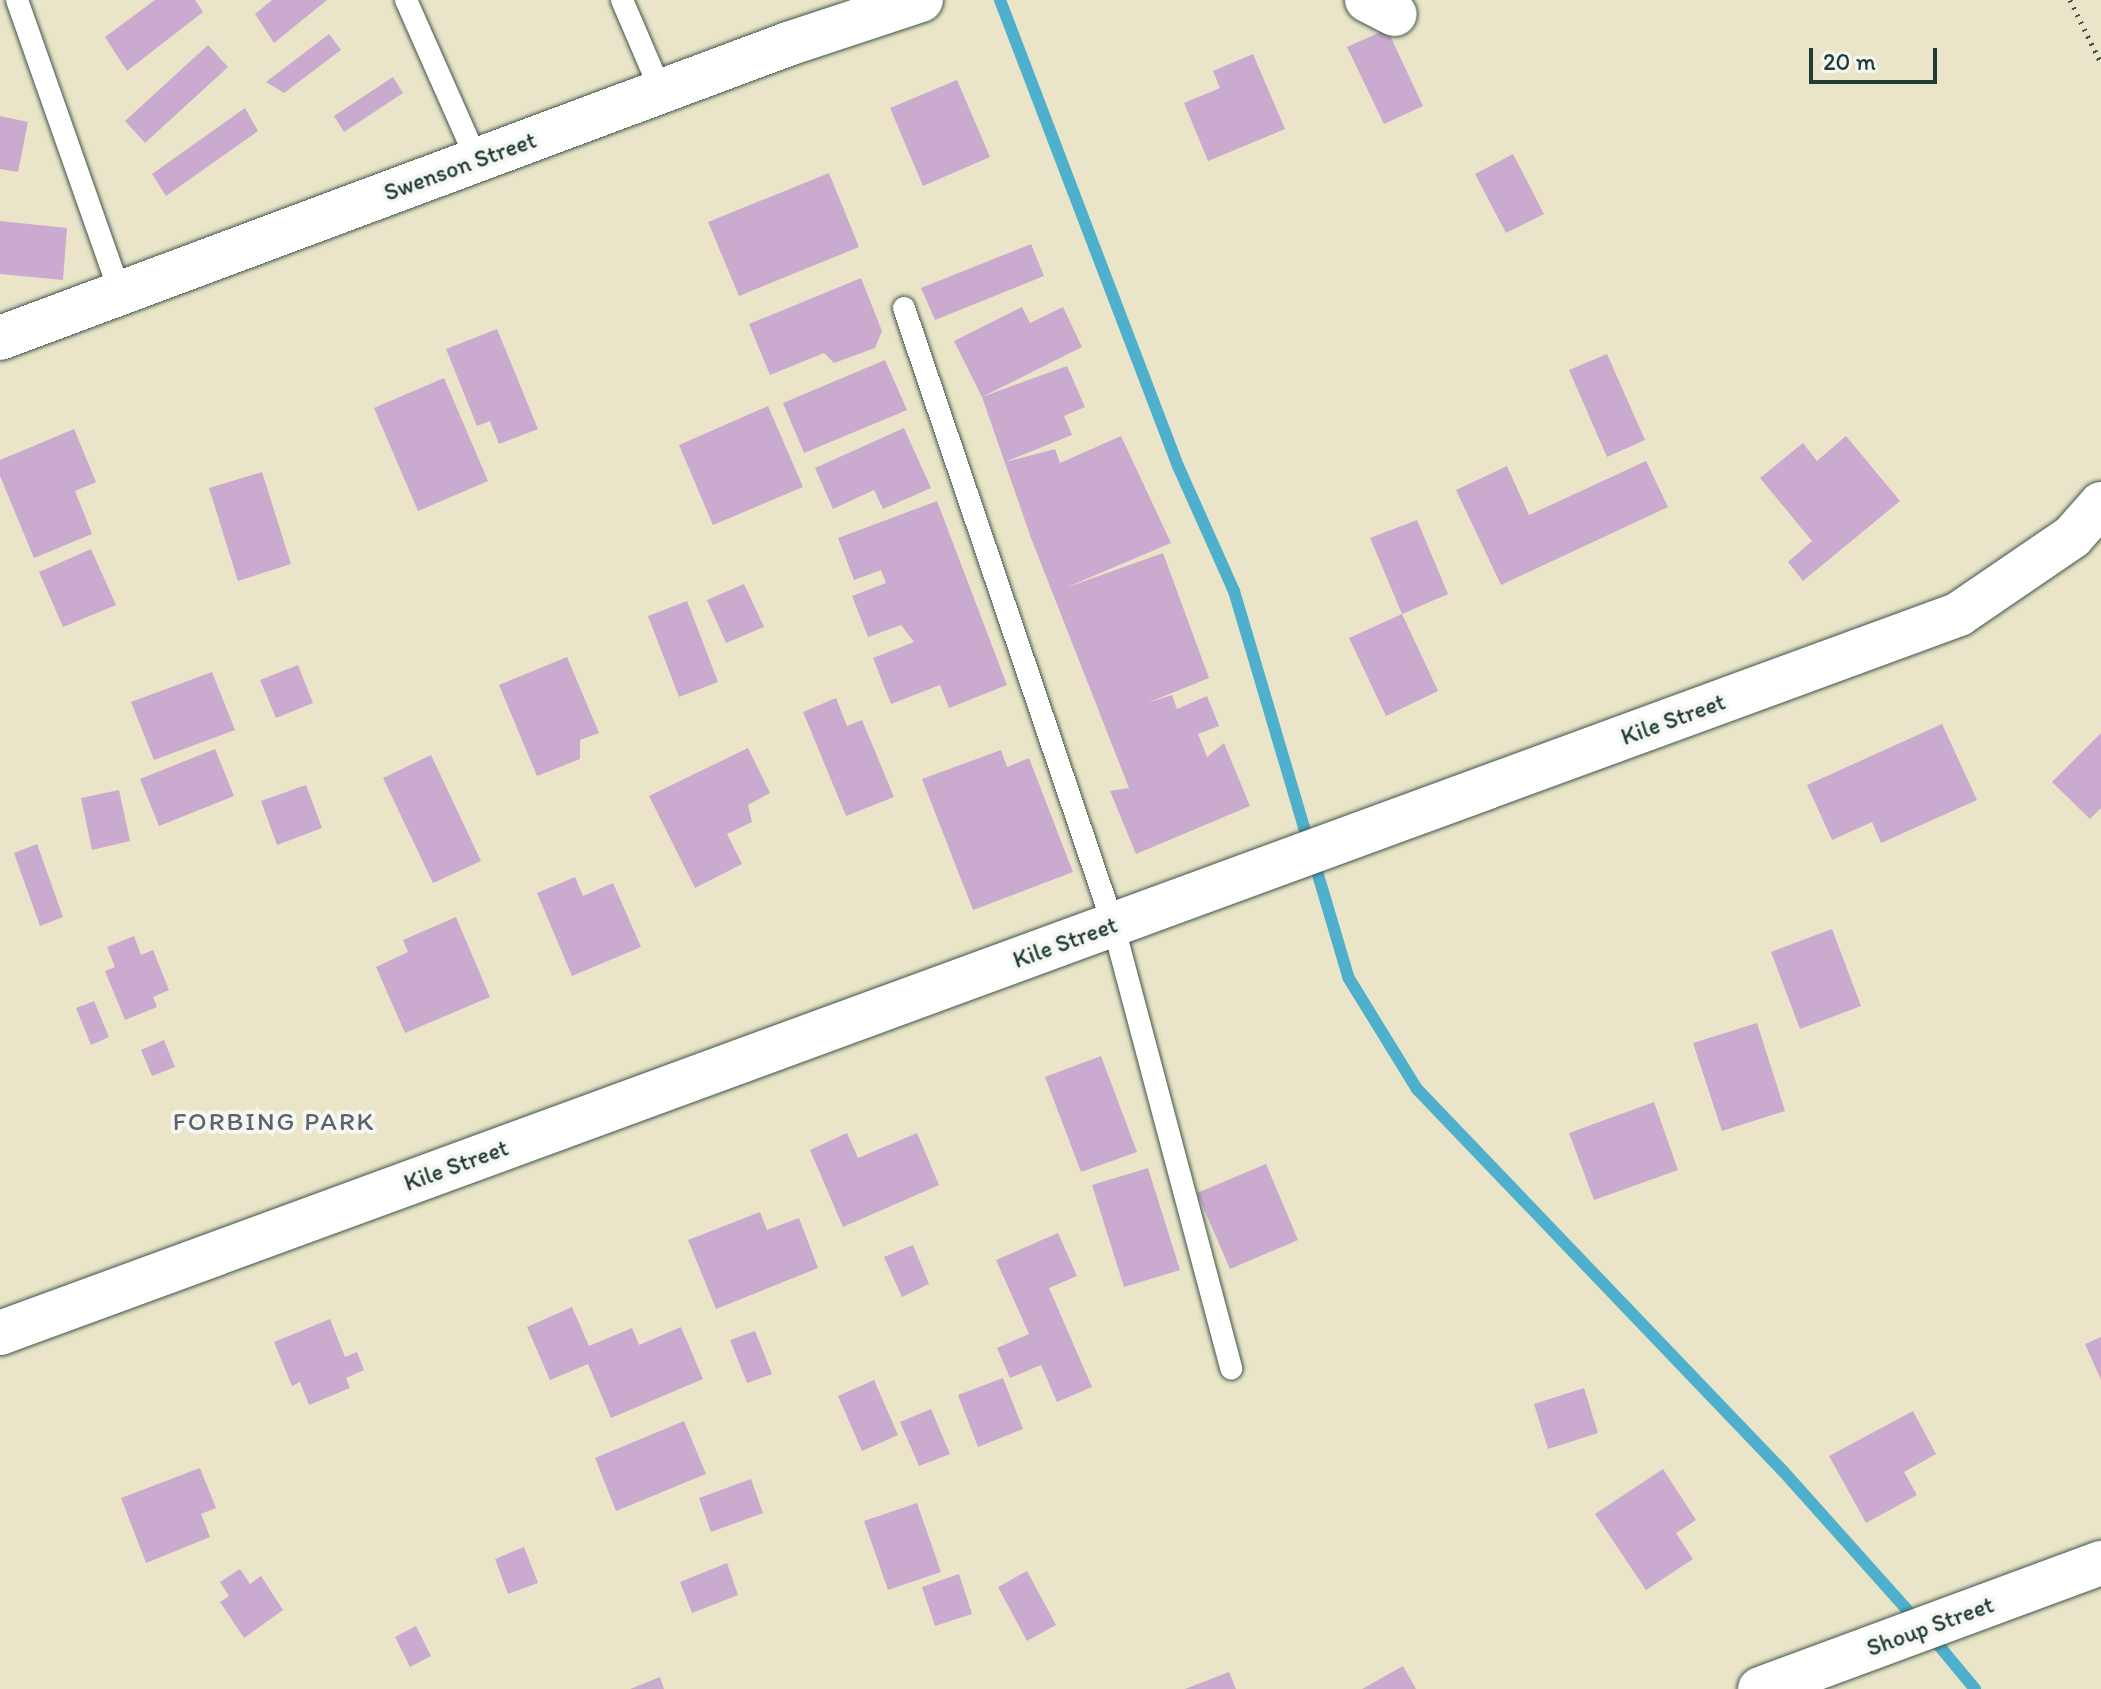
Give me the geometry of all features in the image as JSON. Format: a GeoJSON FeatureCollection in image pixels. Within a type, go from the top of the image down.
{"type":"FeatureCollection","features":[{"type":"Feature","properties":{"kind":"street","name":"Swenson Street"},"geometry":{"type":"LineString","coordinates":[[0,338],[661,91],[921,0]]}},
{"type":"Feature","properties":{"kind":"street","name":"Kile Street"},"geometry":{"type":"LineString","coordinates":[[0,1333],[1959,614],[2072,537],[2101,504]]}},
{"type":"Feature","properties":{"kind":"street","name":"Shoup Street"},"geometry":{"type":"LineString","coordinates":[[1760,1689],[1828,1677],[2101,1563]]}},
{"type":"Feature","properties":{"kind":"lane"},"geometry":{"type":"LineString","coordinates":[[17,0],[120,293]]}},
{"type":"Feature","properties":{"kind":"lane"},"geometry":{"type":"LineString","coordinates":[[406,0],[477,160]]}},
{"type":"Feature","properties":{"kind":"lane"},"geometry":{"type":"LineString","coordinates":[[622,0],[661,91]]}},
{"type":"Feature","properties":{"kind":"lane"},"geometry":{"type":"LineString","coordinates":[[904,308],[1113,924],[1231,1369]]}},
{"type":"Feature","properties":{"kind":"path"},"geometry":{"type":"LineString","coordinates":[[2070,0],[2101,63]]}},
{"type":"Feature","properties":{"kind":"building"},"geometry":{"type":"Polygon","coordinates":[[[155,0],[195,0],[203,12],[127,71],[105,37],[155,0]]]}},
{"type":"Feature","properties":{"kind":"building"},"geometry":{"type":"Polygon","coordinates":[[[272,0],[327,0],[274,43],[255,14],[272,0]]]}},
{"type":"Feature","properties":{"kind":"building"},"geometry":{"type":"Polygon","coordinates":[[[1387,29],[1423,106],[1384,124],[1347,47],[1387,29]]]}},
{"type":"Feature","properties":{"kind":"building"},"geometry":{"type":"Polygon","coordinates":[[[329,34],[341,50],[284,93],[266,82],[329,34]]]}},
{"type":"Feature","properties":{"kind":"building"},"geometry":{"type":"Polygon","coordinates":[[[208,45],[228,67],[145,143],[125,121],[208,45]]]}},
{"type":"Feature","properties":{"kind":"building"},"geometry":{"type":"Polygon","coordinates":[[[1253,54],[1285,129],[1208,161],[1184,103],[1220,88],[1213,71],[1253,54]]]}},
{"type":"Feature","properties":{"kind":"building"},"geometry":{"type":"Polygon","coordinates":[[[393,77],[403,93],[344,132],[334,116],[393,77]]]}},
{"type":"Feature","properties":{"kind":"building"},"geometry":{"type":"Polygon","coordinates":[[[957,80],[990,157],[923,186],[890,108],[957,80]]]}},
{"type":"Feature","properties":{"kind":"building"},"geometry":{"type":"Polygon","coordinates":[[[245,108],[258,131],[166,196],[152,174],[245,108]]]}},
{"type":"Feature","properties":{"kind":"building"},"geometry":{"type":"Polygon","coordinates":[[[0,116],[28,122],[18,172],[0,169],[0,116]]]}},
{"type":"Feature","properties":{"kind":"building"},"geometry":{"type":"Polygon","coordinates":[[[1513,154],[1544,214],[1506,233],[1475,174],[1513,154]]]}},
{"type":"Feature","properties":{"kind":"building"},"geometry":{"type":"Polygon","coordinates":[[[829,173],[859,247],[739,296],[708,222],[829,173]]]}},
{"type":"Feature","properties":{"kind":"building"},"geometry":{"type":"Polygon","coordinates":[[[0,221],[67,228],[63,280],[0,274],[0,221]]]}},
{"type":"Feature","properties":{"kind":"building"},"geometry":{"type":"Polygon","coordinates":[[[1031,244],[1044,276],[935,320],[921,288],[1031,244]]]}},
{"type":"Feature","properties":{"kind":"building"},"geometry":{"type":"Polygon","coordinates":[[[861,278],[882,331],[875,348],[834,363],[824,353],[770,375],[749,324],[861,278]]]}},
{"type":"Feature","properties":{"kind":"building"},"geometry":{"type":"Polygon","coordinates":[[[1022,307],[1030,323],[1063,307],[1082,347],[982,397],[954,341],[1022,307]]]}},
{"type":"Feature","properties":{"kind":"building"},"geometry":{"type":"Polygon","coordinates":[[[497,329],[538,429],[499,444],[490,421],[477,426],[446,349],[497,329]]]}},
{"type":"Feature","properties":{"kind":"building"},"geometry":{"type":"Polygon","coordinates":[[[1607,354],[1645,440],[1607,457],[1569,370],[1607,354]]]}},
{"type":"Feature","properties":{"kind":"building"},"geometry":{"type":"Polygon","coordinates":[[[885,360],[907,410],[804,453],[783,403],[885,360]]]}},
{"type":"Feature","properties":{"kind":"building"},"geometry":{"type":"Polygon","coordinates":[[[1067,366],[1085,407],[1064,416],[1072,435],[1005,462],[1055,449],[1060,463],[1121,436],[1171,543],[1065,588],[1163,553],[1209,678],[1147,703],[1172,695],[1177,709],[1207,696],[1219,726],[1198,734],[1207,757],[1224,743],[1250,806],[1136,854],[1110,791],[1129,788],[1031,538],[982,397],[1067,366]]]}},
{"type":"Feature","properties":{"kind":"building"},"geometry":{"type":"Polygon","coordinates":[[[444,378],[488,481],[418,511],[374,408],[444,378]]]}},
{"type":"Feature","properties":{"kind":"building"},"geometry":{"type":"Polygon","coordinates":[[[768,406],[803,487],[713,525],[679,445],[768,406]]]}},
{"type":"Feature","properties":{"kind":"building"},"geometry":{"type":"Polygon","coordinates":[[[904,428],[931,488],[883,509],[874,490],[833,509],[815,468],[904,428]]]}},
{"type":"Feature","properties":{"kind":"building"},"geometry":{"type":"Polygon","coordinates":[[[74,429],[96,482],[75,491],[92,534],[34,558],[0,476],[0,460],[74,429]]]}},
{"type":"Feature","properties":{"kind":"building"},"geometry":{"type":"Polygon","coordinates":[[[1846,436],[1900,501],[1803,581],[1788,562],[1812,541],[1760,478],[1803,443],[1817,461],[1846,436]]]}},
{"type":"Feature","properties":{"kind":"building"},"geometry":{"type":"Polygon","coordinates":[[[1646,461],[1668,507],[1501,585],[1456,490],[1507,466],[1529,515],[1646,461]]]}},
{"type":"Feature","properties":{"kind":"building"},"geometry":{"type":"Polygon","coordinates":[[[262,472],[291,564],[238,581],[209,488],[262,472]]]}},
{"type":"Feature","properties":{"kind":"building"},"geometry":{"type":"Polygon","coordinates":[[[937,501],[1007,685],[949,708],[940,685],[891,704],[873,658],[914,642],[901,625],[868,637],[852,596],[886,583],[881,570],[854,580],[838,538],[937,501]]]}},
{"type":"Feature","properties":{"kind":"building"},"geometry":{"type":"Polygon","coordinates":[[[1417,520],[1448,594],[1402,614],[1370,538],[1417,520]]]}},
{"type":"Feature","properties":{"kind":"building"},"geometry":{"type":"Polygon","coordinates":[[[91,549],[116,605],[63,627],[39,572],[91,549]]]}},
{"type":"Feature","properties":{"kind":"building"},"geometry":{"type":"Polygon","coordinates":[[[744,584],[764,627],[726,643],[707,600],[744,584]]]}},
{"type":"Feature","properties":{"kind":"building"},"geometry":{"type":"Polygon","coordinates":[[[687,601],[718,682],[679,697],[648,616],[687,601]]]}},
{"type":"Feature","properties":{"kind":"building"},"geometry":{"type":"Polygon","coordinates":[[[1402,614],[1438,691],[1386,716],[1349,638],[1402,614]]]}},
{"type":"Feature","properties":{"kind":"building"},"geometry":{"type":"Polygon","coordinates":[[[567,657],[599,733],[580,740],[580,759],[537,776],[499,685],[567,657]]]}},
{"type":"Feature","properties":{"kind":"building"},"geometry":{"type":"Polygon","coordinates":[[[298,665],[313,703],[276,718],[260,680],[298,665]]]}},
{"type":"Feature","properties":{"kind":"building"},"geometry":{"type":"Polygon","coordinates":[[[212,672],[235,730],[154,760],[131,702],[212,672]]]}},
{"type":"Feature","properties":{"kind":"building"},"geometry":{"type":"Polygon","coordinates":[[[836,698],[847,726],[862,720],[894,797],[846,816],[803,712],[836,698]]]}},
{"type":"Feature","properties":{"kind":"building"},"geometry":{"type":"Polygon","coordinates":[[[1942,724],[1977,800],[1881,843],[1872,822],[1832,840],[1807,785],[1942,724]]]}},
{"type":"Feature","properties":{"kind":"building"},"geometry":{"type":"Polygon","coordinates":[[[2101,733],[2101,808],[2090,819],[2052,782],[2101,733]]]}},
{"type":"Feature","properties":{"kind":"building"},"geometry":{"type":"Polygon","coordinates":[[[748,748],[770,793],[748,805],[752,822],[727,834],[742,864],[695,888],[649,796],[748,748]]]}},
{"type":"Feature","properties":{"kind":"building"},"geometry":{"type":"Polygon","coordinates":[[[215,749],[234,796],[159,826],[140,779],[215,749]]]}},
{"type":"Feature","properties":{"kind":"building"},"geometry":{"type":"Polygon","coordinates":[[[1001,750],[1007,767],[1029,758],[1073,872],[973,910],[922,779],[1001,750]]]}},
{"type":"Feature","properties":{"kind":"building"},"geometry":{"type":"Polygon","coordinates":[[[431,755],[481,861],[433,883],[383,778],[431,755]]]}},
{"type":"Feature","properties":{"kind":"building"},"geometry":{"type":"Polygon","coordinates":[[[306,785],[322,828],[277,845],[261,801],[306,785]]]}},
{"type":"Feature","properties":{"kind":"building"},"geometry":{"type":"Polygon","coordinates":[[[119,790],[130,841],[92,850],[81,798],[119,790]]]}},
{"type":"Feature","properties":{"kind":"building"},"geometry":{"type":"Polygon","coordinates":[[[37,844],[63,917],[40,926],[14,853],[37,844]]]}},
{"type":"Feature","properties":{"kind":"building"},"geometry":{"type":"Polygon","coordinates":[[[575,877],[583,896],[613,883],[641,947],[572,976],[537,893],[575,877]]]}},
{"type":"Feature","properties":{"kind":"building"},"geometry":{"type":"Polygon","coordinates":[[[456,917],[490,997],[405,1033],[376,967],[408,952],[403,940],[456,917]]]}},
{"type":"Feature","properties":{"kind":"building"},"geometry":{"type":"Polygon","coordinates":[[[1832,929],[1861,1006],[1800,1029],[1771,952],[1832,929]]]}},
{"type":"Feature","properties":{"kind":"building"},"geometry":{"type":"Polygon","coordinates":[[[134,936],[141,955],[153,950],[169,990],[153,997],[157,1007],[125,1020],[105,971],[115,967],[107,947],[134,936]]]}},
{"type":"Feature","properties":{"kind":"building"},"geometry":{"type":"Polygon","coordinates":[[[94,1001],[109,1037],[91,1045],[76,1008],[94,1001]]]}},
{"type":"Feature","properties":{"kind":"building"},"geometry":{"type":"Polygon","coordinates":[[[1757,1023],[1785,1111],[1722,1131],[1693,1043],[1757,1023]]]}},
{"type":"Feature","properties":{"kind":"building"},"geometry":{"type":"Polygon","coordinates":[[[164,1040],[175,1067],[152,1076],[141,1050],[164,1040]]]}},
{"type":"Feature","properties":{"kind":"building"},"geometry":{"type":"Polygon","coordinates":[[[1101,1056],[1137,1152],[1081,1172],[1045,1077],[1101,1056]]]}},
{"type":"Feature","properties":{"kind":"building"},"geometry":{"type":"Polygon","coordinates":[[[1654,1102],[1678,1170],[1594,1200],[1569,1133],[1654,1102]]]}},
{"type":"Feature","properties":{"kind":"building"},"geometry":{"type":"Polygon","coordinates":[[[847,1133],[858,1158],[917,1133],[939,1185],[843,1227],[810,1150],[847,1133]]]}},
{"type":"Feature","properties":{"kind":"building"},"geometry":{"type":"Polygon","coordinates":[[[1266,1164],[1298,1240],[1230,1269],[1197,1193],[1266,1164]]]}},
{"type":"Feature","properties":{"kind":"building"},"geometry":{"type":"Polygon","coordinates":[[[1148,1168],[1180,1270],[1124,1287],[1092,1185],[1148,1168]]]}},
{"type":"Feature","properties":{"kind":"building"},"geometry":{"type":"Polygon","coordinates":[[[760,1212],[767,1230],[799,1218],[818,1268],[716,1309],[688,1240],[760,1212]]]}},
{"type":"Feature","properties":{"kind":"building"},"geometry":{"type":"Polygon","coordinates":[[[1058,1233],[1077,1276],[1049,1288],[1092,1387],[1057,1402],[1041,1365],[1010,1378],[997,1348],[1029,1334],[996,1260],[1058,1233]]]}},
{"type":"Feature","properties":{"kind":"building"},"geometry":{"type":"Polygon","coordinates":[[[913,1245],[929,1284],[902,1297],[884,1257],[913,1245]]]}},
{"type":"Feature","properties":{"kind":"building"},"geometry":{"type":"Polygon","coordinates":[[[572,1307],[589,1346],[632,1328],[639,1345],[681,1327],[703,1379],[611,1418],[588,1364],[550,1380],[527,1327],[572,1307]]]}},
{"type":"Feature","properties":{"kind":"building"},"geometry":{"type":"Polygon","coordinates":[[[330,1319],[345,1357],[357,1352],[364,1370],[346,1378],[350,1388],[309,1405],[300,1382],[292,1386],[274,1342],[330,1319]]]}},
{"type":"Feature","properties":{"kind":"building"},"geometry":{"type":"Polygon","coordinates":[[[755,1331],[772,1374],[747,1383],[730,1340],[755,1331]]]}},
{"type":"Feature","properties":{"kind":"building"},"geometry":{"type":"Polygon","coordinates":[[[2101,1337],[2101,1380],[2085,1344],[2101,1337]]]}},
{"type":"Feature","properties":{"kind":"building"},"geometry":{"type":"Polygon","coordinates":[[[1003,1378],[1023,1429],[978,1447],[958,1395],[1003,1378]]]}},
{"type":"Feature","properties":{"kind":"building"},"geometry":{"type":"Polygon","coordinates":[[[874,1380],[898,1435],[862,1451],[838,1396],[874,1380]]]}},
{"type":"Feature","properties":{"kind":"building"},"geometry":{"type":"Polygon","coordinates":[[[1584,1388],[1598,1433],[1548,1449],[1534,1404],[1584,1388]]]}},
{"type":"Feature","properties":{"kind":"building"},"geometry":{"type":"Polygon","coordinates":[[[931,1409],[950,1454],[919,1466],[900,1422],[931,1409]]]}},
{"type":"Feature","properties":{"kind":"building"},"geometry":{"type":"Polygon","coordinates":[[[1913,1411],[1936,1454],[1904,1472],[1917,1495],[1866,1523],[1829,1456],[1913,1411]]]}},
{"type":"Feature","properties":{"kind":"building"},"geometry":{"type":"Polygon","coordinates":[[[684,1421],[706,1474],[616,1511],[595,1458],[684,1421]]]}},
{"type":"Feature","properties":{"kind":"building"},"geometry":{"type":"Polygon","coordinates":[[[200,1468],[216,1508],[201,1514],[210,1537],[146,1563],[121,1498],[200,1468]]]}},
{"type":"Feature","properties":{"kind":"building"},"geometry":{"type":"Polygon","coordinates":[[[1663,1469],[1696,1520],[1676,1533],[1693,1559],[1646,1590],[1595,1514],[1663,1469]]]}},
{"type":"Feature","properties":{"kind":"building"},"geometry":{"type":"Polygon","coordinates":[[[751,1479],[763,1513],[711,1532],[699,1498],[751,1479]]]}},
{"type":"Feature","properties":{"kind":"building"},"geometry":{"type":"Polygon","coordinates":[[[917,1503],[941,1572],[888,1590],[864,1521],[917,1503]]]}},
{"type":"Feature","properties":{"kind":"building"},"geometry":{"type":"Polygon","coordinates":[[[524,1547],[538,1583],[508,1594],[495,1559],[524,1547]]]}},
{"type":"Feature","properties":{"kind":"building"},"geometry":{"type":"Polygon","coordinates":[[[727,1563],[738,1595],[692,1613],[680,1582],[727,1563]]]}},
{"type":"Feature","properties":{"kind":"building"},"geometry":{"type":"Polygon","coordinates":[[[240,1569],[250,1584],[261,1576],[283,1610],[244,1638],[220,1602],[229,1596],[220,1582],[240,1569]]]}},
{"type":"Feature","properties":{"kind":"building"},"geometry":{"type":"Polygon","coordinates":[[[1027,1571],[1056,1625],[1027,1641],[998,1587],[1027,1571]]]}},
{"type":"Feature","properties":{"kind":"building"},"geometry":{"type":"Polygon","coordinates":[[[959,1574],[972,1614],[935,1626],[922,1587],[959,1574]]]}},
{"type":"Feature","properties":{"kind":"building"},"geometry":{"type":"Polygon","coordinates":[[[416,1626],[431,1656],[410,1667],[395,1637],[416,1626]]]}},
{"type":"Feature","properties":{"kind":"building"},"geometry":{"type":"Polygon","coordinates":[[[1403,1666],[1416,1689],[1362,1689],[1403,1666]]]}},
{"type":"Feature","properties":{"kind":"building"},"geometry":{"type":"Polygon","coordinates":[[[1229,1672],[1236,1689],[1185,1689],[1229,1672]]]}},
{"type":"Feature","properties":{"kind":"building"},"geometry":{"type":"Polygon","coordinates":[[[660,1677],[664,1689],[630,1689],[660,1677]]]}},
{"type":"Feature","properties":{"kind":"waterway"},"geometry":{"type":"LineString","coordinates":[[1000,0],[1178,466],[1234,591],[1348,977],[1417,1089],[1783,1471],[1919,1623]]}},
{"type":"Feature","properties":{"kind":"waterway"},"geometry":{"type":"LineString","coordinates":[[1931,1636],[1975,1689]]}},
{"type":"Feature","properties":{"kind":"district","name":"FORBING PARK"},"geometry":{"type":"Point","coordinates":[274,1122]}}]}
